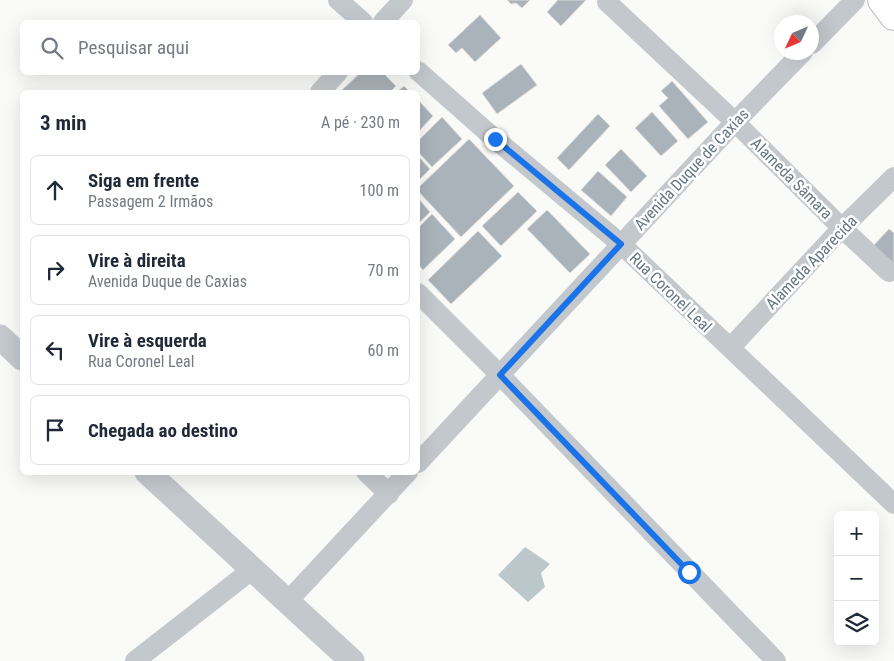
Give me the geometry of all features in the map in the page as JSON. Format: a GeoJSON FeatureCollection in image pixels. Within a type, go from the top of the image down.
{"type":"FeatureCollection","features":[{"type":"Feature","properties":{"kind":"main road"},"geometry":{"type":"LineString","coordinates":[[882,0],[894,16]]}},
{"type":"Feature","properties":{"kind":"street"},"geometry":{"type":"LineString","coordinates":[[338,0],[361,20]]}},
{"type":"Feature","properties":{"kind":"street"},"geometry":{"type":"LineString","coordinates":[[385,20],[403,0]]}},
{"type":"Feature","properties":{"kind":"street"},"geometry":{"type":"LineString","coordinates":[[819,37],[855,0]]}},
{"type":"Feature","properties":{"kind":"street","name":"Alameda Sâmara"},"geometry":{"type":"LineString","coordinates":[[607,2],[735,122],[889,272]]}},
{"type":"Feature","properties":{"kind":"street","name":"Avenida Duque de Caxias"},"geometry":{"type":"LineString","coordinates":[[420,461],[735,122],[795,60]]}},
{"type":"Feature","properties":{"kind":"street","name":"Rua Coronel Leal"},"geometry":{"type":"LineString","coordinates":[[420,73],[495,139],[621,244],[894,504]]}},
{"type":"Feature","properties":{"kind":"street"},"geometry":{"type":"LineString","coordinates":[[322,90],[335,75]]}},
{"type":"Feature","properties":{"kind":"street","name":"Alameda Aparecida"},"geometry":{"type":"LineString","coordinates":[[730,348],[842,228],[894,177]]}},
{"type":"Feature","properties":{"kind":"street"},"geometry":{"type":"LineString","coordinates":[[420,295],[500,375],[776,661]]}},
{"type":"Feature","properties":{"kind":"street"},"geometry":{"type":"LineString","coordinates":[[0,337],[20,356]]}},
{"type":"Feature","properties":{"kind":"street"},"geometry":{"type":"LineString","coordinates":[[150,475],[351,661]]}},
{"type":"Feature","properties":{"kind":"street"},"geometry":{"type":"LineString","coordinates":[[369,475],[389,494]]}},
{"type":"Feature","properties":{"kind":"street"},"geometry":{"type":"LineString","coordinates":[[288,601],[405,475]]}},
{"type":"Feature","properties":{"kind":"street"},"geometry":{"type":"LineString","coordinates":[[135,661],[253,569]]}},
{"type":"Feature","properties":{"kind":"shaded area"},"geometry":{"type":"Polygon","coordinates":[[[525,547],[550,564],[541,573],[545,587],[528,602],[498,575],[525,547]]]}},
{"type":"Feature","properties":{"kind":"building"},"geometry":{"type":"Polygon","coordinates":[[[507,0],[530,0],[522,8],[516,3],[511,4],[507,0]]]}},
{"type":"Feature","properties":{"kind":"building"},"geometry":{"type":"Polygon","coordinates":[[[558,0],[586,0],[561,26],[547,12],[558,0]]]}},
{"type":"Feature","properties":{"kind":"building"},"geometry":{"type":"Polygon","coordinates":[[[480,15],[501,38],[475,62],[462,48],[456,53],[448,45],[480,15]]]}},
{"type":"Feature","properties":{"kind":"building"},"geometry":{"type":"Polygon","coordinates":[[[521,64],[537,85],[497,114],[482,93],[521,64]]]}},
{"type":"Feature","properties":{"kind":"building"},"geometry":{"type":"Polygon","coordinates":[[[358,75],[385,75],[396,86],[392,90],[342,90],[358,75]]]}},
{"type":"Feature","properties":{"kind":"building"},"geometry":{"type":"Polygon","coordinates":[[[672,81],[708,122],[688,139],[659,106],[668,98],[661,91],[672,81]]]}},
{"type":"Feature","properties":{"kind":"building"},"geometry":{"type":"Polygon","coordinates":[[[404,86],[408,90],[399,90],[404,86]]]}},
{"type":"Feature","properties":{"kind":"building"},"geometry":{"type":"Polygon","coordinates":[[[420,102],[433,116],[420,130],[420,102]]]}},
{"type":"Feature","properties":{"kind":"building"},"geometry":{"type":"Polygon","coordinates":[[[652,112],[678,141],[661,156],[635,128],[652,112]]]}},
{"type":"Feature","properties":{"kind":"building"},"geometry":{"type":"Polygon","coordinates":[[[598,114],[610,126],[569,170],[557,158],[598,114]]]}},
{"type":"Feature","properties":{"kind":"building"},"geometry":{"type":"Polygon","coordinates":[[[442,117],[462,139],[432,167],[420,154],[420,139],[442,117]]]}},
{"type":"Feature","properties":{"kind":"building"},"geometry":{"type":"Polygon","coordinates":[[[469,139],[514,186],[461,237],[420,193],[420,186],[469,139]]]}},
{"type":"Feature","properties":{"kind":"building"},"geometry":{"type":"Polygon","coordinates":[[[621,149],[647,176],[631,192],[605,165],[621,149]]]}},
{"type":"Feature","properties":{"kind":"building"},"geometry":{"type":"Polygon","coordinates":[[[420,158],[430,169],[420,179],[420,158]]]}},
{"type":"Feature","properties":{"kind":"building"},"geometry":{"type":"Polygon","coordinates":[[[598,171],[627,197],[611,216],[581,190],[598,171]]]}},
{"type":"Feature","properties":{"kind":"building"},"geometry":{"type":"Polygon","coordinates":[[[518,192],[537,211],[501,246],[482,226],[518,192]]]}},
{"type":"Feature","properties":{"kind":"building"},"geometry":{"type":"Polygon","coordinates":[[[420,200],[430,212],[420,222],[420,200]]]}},
{"type":"Feature","properties":{"kind":"building"},"geometry":{"type":"Polygon","coordinates":[[[547,210],[590,254],[570,273],[527,229],[547,210]]]}},
{"type":"Feature","properties":{"kind":"building"},"geometry":{"type":"Polygon","coordinates":[[[432,214],[455,239],[423,270],[420,266],[420,226],[432,214]]]}},
{"type":"Feature","properties":{"kind":"building"},"geometry":{"type":"Polygon","coordinates":[[[889,229],[894,233],[894,267],[872,247],[889,229]]]}},
{"type":"Feature","properties":{"kind":"building"},"geometry":{"type":"Polygon","coordinates":[[[478,231],[502,256],[451,304],[428,280],[478,231]]]}},
{"type":"Feature","properties":{"kind":"route"},"geometry":{"type":"LineString","coordinates":[[495,139],[621,244],[500,375],[689,572]]}}]}
